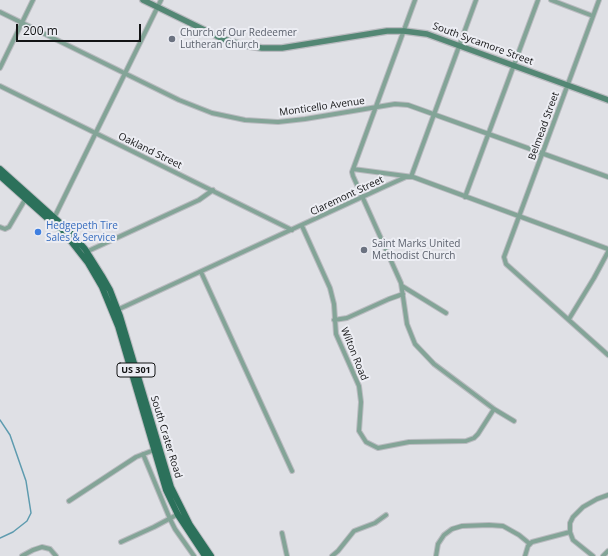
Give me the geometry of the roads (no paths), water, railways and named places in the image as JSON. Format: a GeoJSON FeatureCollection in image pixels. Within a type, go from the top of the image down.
{"type":"FeatureCollection","features":[{"type":"Feature","properties":{"kind":"main road","name":"South Sycamore Street"},"geometry":{"type":"LineString","coordinates":[[143,0],[223,39],[243,45],[262,48],[282,48],[387,31],[404,31],[434,35],[608,100]]}},
{"type":"Feature","properties":{"kind":"main road","name":"South Crater Road"},"geometry":{"type":"LineString","coordinates":[[0,169],[27,196],[72,234],[110,290],[166,490],[205,556]]}},
{"type":"Feature","properties":{"kind":"main road","name":"South Crater Road"},"geometry":{"type":"LineString","coordinates":[[0,176],[27,196]]}},
{"type":"Feature","properties":{"kind":"main road","name":"South Crater Road"},"geometry":{"type":"LineString","coordinates":[[115,311],[180,513],[211,556]]}},
{"type":"Feature","properties":{"kind":"street"},"geometry":{"type":"LineString","coordinates":[[0,68],[33,0]]}},
{"type":"Feature","properties":{"kind":"street"},"geometry":{"type":"LineString","coordinates":[[54,220],[161,0]]}},
{"type":"Feature","properties":{"kind":"street"},"geometry":{"type":"LineString","coordinates":[[415,0],[353,169],[353,179],[402,286],[407,324],[412,338],[419,349],[450,376],[494,409],[514,421]]}},
{"type":"Feature","properties":{"kind":"street"},"geometry":{"type":"LineString","coordinates":[[412,177],[476,0]]}},
{"type":"Feature","properties":{"kind":"street"},"geometry":{"type":"LineString","coordinates":[[465,197],[538,0]]}},
{"type":"Feature","properties":{"kind":"street"},"geometry":{"type":"LineString","coordinates":[[550,0],[593,16]]}},
{"type":"Feature","properties":{"kind":"street","name":"Belmead Street"},"geometry":{"type":"LineString","coordinates":[[569,319],[506,264],[504,257],[600,0]]}},
{"type":"Feature","properties":{"kind":"street","name":"Monticello Avenue"},"geometry":{"type":"LineString","coordinates":[[0,12],[197,108],[227,117],[245,120],[278,122],[395,104],[408,105],[608,177]]}},
{"type":"Feature","properties":{"kind":"street","name":"Oakland Street"},"geometry":{"type":"LineString","coordinates":[[0,86],[292,230]]}},
{"type":"Feature","properties":{"kind":"street"},"geometry":{"type":"LineString","coordinates":[[353,169],[412,177],[608,251],[594,278],[569,319],[608,355]]}},
{"type":"Feature","properties":{"kind":"street","name":"Claremont Street"},"geometry":{"type":"LineString","coordinates":[[115,311],[406,177],[412,177]]}},
{"type":"Feature","properties":{"kind":"street"},"geometry":{"type":"LineString","coordinates":[[84,253],[199,200],[213,190]]}},
{"type":"Feature","properties":{"kind":"street"},"geometry":{"type":"LineString","coordinates":[[0,227],[5,229],[7,228],[27,196]]}},
{"type":"Feature","properties":{"kind":"street","name":"Wilton Road"},"geometry":{"type":"LineString","coordinates":[[302,226],[330,288],[334,304],[334,328],[359,386],[361,402],[359,431],[363,439],[370,445],[383,448],[409,442],[466,442],[478,434],[494,409]]}},
{"type":"Feature","properties":{"kind":"street"},"geometry":{"type":"LineString","coordinates":[[201,272],[292,471]]}},
{"type":"Feature","properties":{"kind":"street"},"geometry":{"type":"LineString","coordinates":[[402,286],[446,313]]}},
{"type":"Feature","properties":{"kind":"street"},"geometry":{"type":"LineString","coordinates":[[334,320],[347,318],[403,294]]}},
{"type":"Feature","properties":{"kind":"street"},"geometry":{"type":"LineString","coordinates":[[69,501],[143,454],[154,450]]}},
{"type":"Feature","properties":{"kind":"street"},"geometry":{"type":"LineString","coordinates":[[143,454],[170,519],[175,529],[194,556]]}},
{"type":"Feature","properties":{"kind":"street"},"geometry":{"type":"LineString","coordinates":[[593,556],[576,543],[570,532],[570,523],[575,514],[592,502],[608,495]]}},
{"type":"Feature","properties":{"kind":"street"},"geometry":{"type":"LineString","coordinates":[[121,542],[180,513]]}},
{"type":"Feature","properties":{"kind":"street"},"geometry":{"type":"LineString","coordinates":[[332,556],[338,551],[354,531],[375,524],[386,515]]}},
{"type":"Feature","properties":{"kind":"street"},"geometry":{"type":"LineString","coordinates":[[436,556],[441,540],[448,532],[457,527],[489,524],[503,526],[510,529],[530,544]]}},
{"type":"Feature","properties":{"kind":"street"},"geometry":{"type":"LineString","coordinates":[[525,556],[526,549],[530,544],[570,532]]}},
{"type":"Feature","properties":{"kind":"street"},"geometry":{"type":"LineString","coordinates":[[282,533],[287,556]]}},
{"type":"Feature","properties":{"kind":"street"},"geometry":{"type":"LineString","coordinates":[[22,556],[39,548],[46,548],[53,552],[56,556]]}},
{"type":"Feature","properties":{"kind":"street"},"geometry":{"type":"LineString","coordinates":[[603,556],[608,551]]}},
{"type":"Feature","properties":{"kind":"waterway"},"geometry":{"type":"LineString","coordinates":[[0,420],[10,435],[26,481],[31,513],[27,521],[13,532],[0,538]]}},
{"type":"Feature","properties":{"kind":"place","name":"Church of Our Redeemer Lutheran Church"},"geometry":{"type":"Point","coordinates":[172,39]}},
{"type":"Feature","properties":{"kind":"place","name":"Hedgepeth Tire Sales & Service"},"geometry":{"type":"Point","coordinates":[38,232]}},
{"type":"Feature","properties":{"kind":"place","name":"Saint Marks United Methodist Church"},"geometry":{"type":"Point","coordinates":[364,250]}}]}
